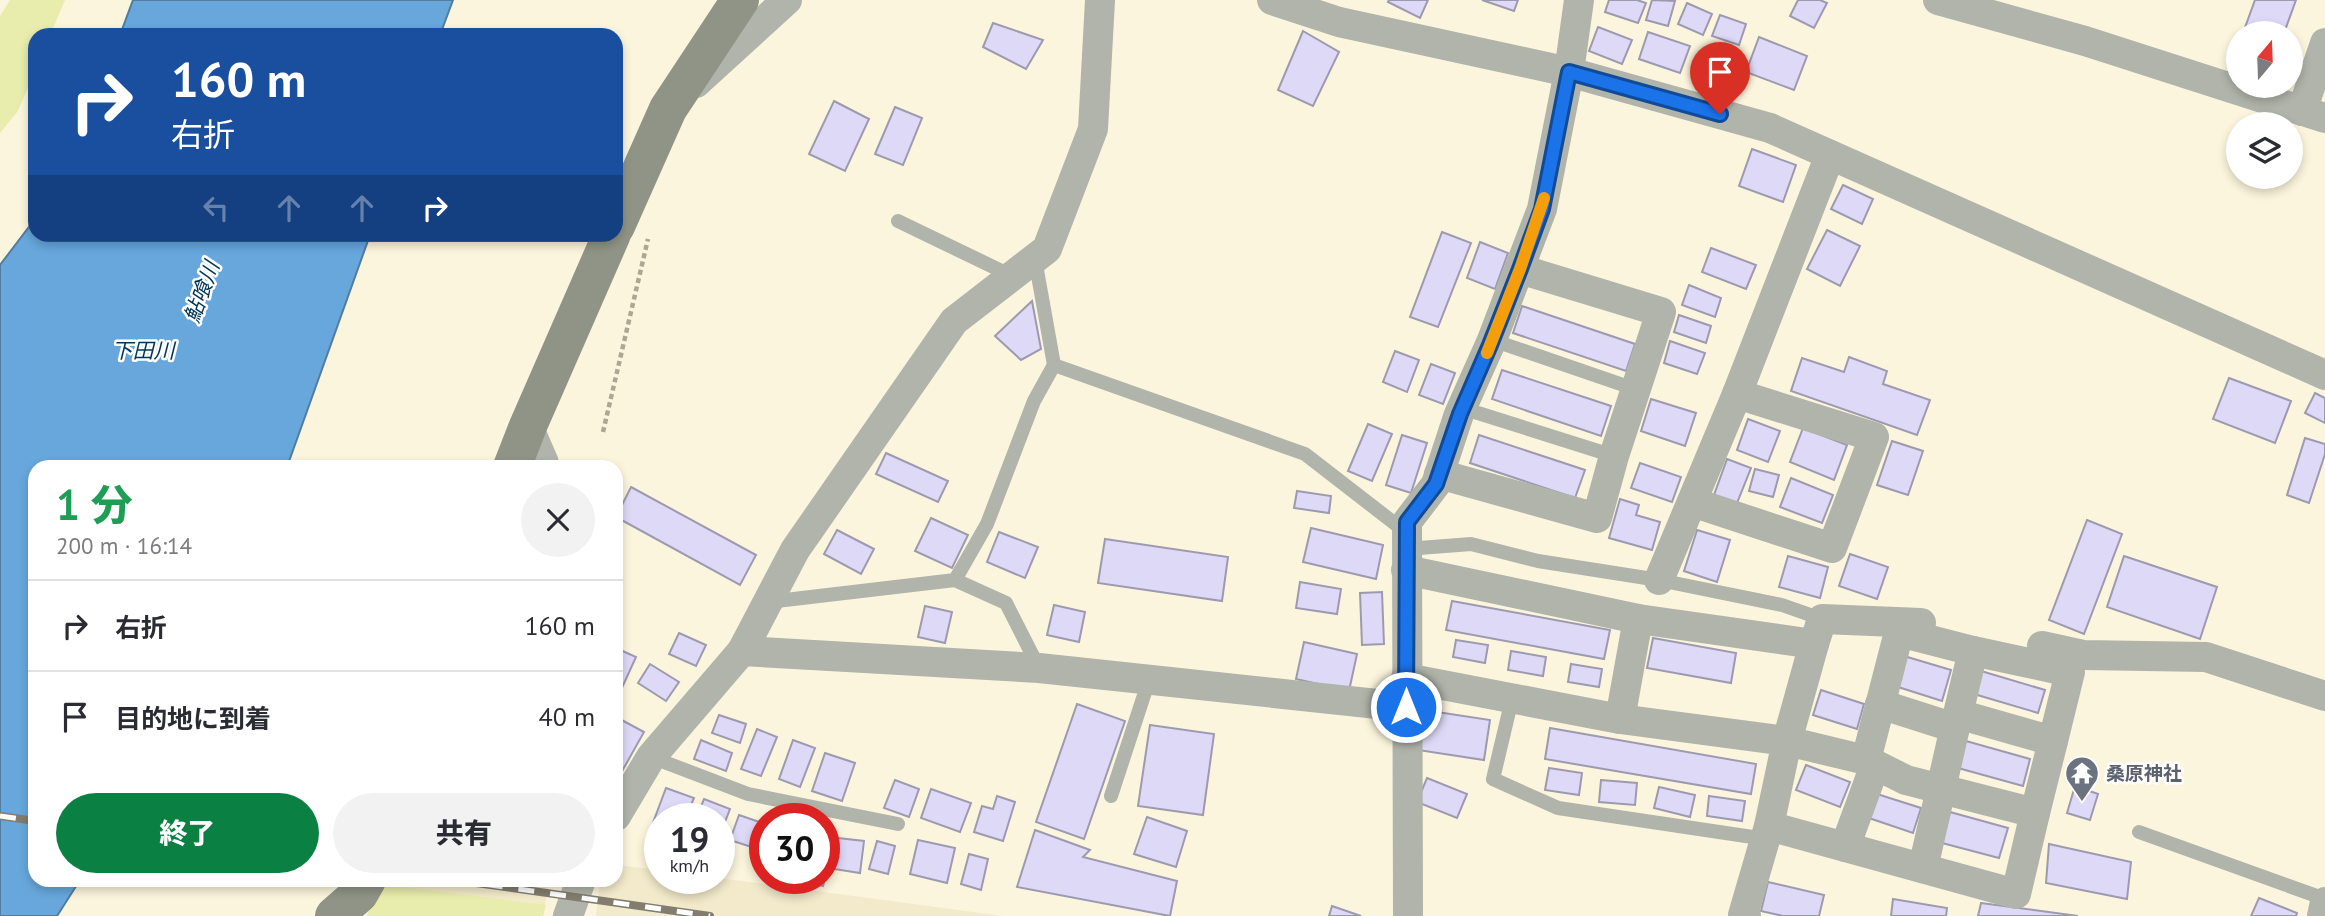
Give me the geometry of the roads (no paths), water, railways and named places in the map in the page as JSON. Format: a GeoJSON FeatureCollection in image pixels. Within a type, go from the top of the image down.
{"type":"FeatureCollection","features":[{"type":"Feature","properties":{"kind":"street"},"geometry":{"type":"LineString","coordinates":[[626,232],[668,109],[740,0]]}},
{"type":"Feature","properties":{"kind":"street"},"geometry":{"type":"LineString","coordinates":[[668,109],[787,0]]}},
{"type":"Feature","properties":{"kind":"street"},"geometry":{"type":"LineString","coordinates":[[623,804],[651,757],[742,651],[795,550],[954,321],[1047,249],[1093,130],[1100,0]]}},
{"type":"Feature","properties":{"kind":"street"},"geometry":{"type":"LineString","coordinates":[[1272,0],[1339,22],[1569,72],[1770,128],[2325,375]]}},
{"type":"Feature","properties":{"kind":"street"},"geometry":{"type":"LineString","coordinates":[[1408,916],[1407,522],[1436,484],[1462,408],[1492,340],[1542,209],[1569,72],[1579,0]]}},
{"type":"Feature","properties":{"kind":"street"},"geometry":{"type":"LineString","coordinates":[[1938,0],[2085,41],[2314,114],[2325,43]]}},
{"type":"Feature","properties":{"kind":"street"},"geometry":{"type":"LineString","coordinates":[[1659,580],[1737,394],[1830,155]]}},
{"type":"Feature","properties":{"kind":"street"},"geometry":{"type":"LineString","coordinates":[[515,460],[528,426],[621,242]]}},
{"type":"Feature","properties":{"kind":"street"},"geometry":{"type":"LineString","coordinates":[[1439,474],[1597,518],[1614,456],[1661,312],[1520,269]]}},
{"type":"Feature","properties":{"kind":"street"},"geometry":{"type":"LineString","coordinates":[[1692,502],[1832,548],[1874,437],[1737,394]]}},
{"type":"Feature","properties":{"kind":"street"},"geometry":{"type":"LineString","coordinates":[[528,426],[543,460]]}},
{"type":"Feature","properties":{"kind":"street"},"geometry":{"type":"LineString","coordinates":[[1406,551],[1638,619],[1818,631],[1928,623],[2082,655],[2206,657],[2325,696]]}},
{"type":"Feature","properties":{"kind":"street"},"geometry":{"type":"LineString","coordinates":[[1620,719],[1638,619]]}},
{"type":"Feature","properties":{"kind":"street"},"geometry":{"type":"LineString","coordinates":[[1745,916],[1742,915],[1768,832],[1787,741],[1818,631]]}},
{"type":"Feature","properties":{"kind":"street"},"geometry":{"type":"LineString","coordinates":[[1768,832],[1845,847],[2015,894],[2070,672],[1899,632],[1880,704],[1871,763],[1845,847]]}},
{"type":"Feature","properties":{"kind":"street"},"geometry":{"type":"LineString","coordinates":[[742,651],[1039,668],[1149,680],[1513,699],[1620,719],[1787,741],[1871,763],[1906,780],[2035,813]]}},
{"type":"Feature","properties":{"kind":"street"},"geometry":{"type":"LineString","coordinates":[[1923,868],[1973,651]]}},
{"type":"Feature","properties":{"kind":"street"},"geometry":{"type":"LineString","coordinates":[[1880,704],[2053,741]]}},
{"type":"Feature","properties":{"kind":"street"},"geometry":{"type":"LineString","coordinates":[[334,916],[359,894],[363,887]]}},
{"type":"Feature","properties":{"kind":"street"},"geometry":{"type":"LineString","coordinates":[[568,916],[578,887]]}},
{"type":"Feature","properties":{"kind":"street"},"geometry":{"type":"LineString","coordinates":[[2322,916],[2325,900]]}},
{"type":"Feature","properties":{"kind":"lane"},"geometry":{"type":"LineString","coordinates":[[898,221],[1023,267],[1054,365],[1034,401],[987,524],[955,580]]}},
{"type":"Feature","properties":{"kind":"lane"},"geometry":{"type":"LineString","coordinates":[[1492,340],[1635,389]]}},
{"type":"Feature","properties":{"kind":"lane"},"geometry":{"type":"LineString","coordinates":[[1054,365],[1305,454],[1406,551],[1471,544],[1538,561],[1659,580],[1783,605],[1818,631]]}},
{"type":"Feature","properties":{"kind":"lane"},"geometry":{"type":"LineString","coordinates":[[1462,408],[1614,456]]}},
{"type":"Feature","properties":{"kind":"lane"},"geometry":{"type":"LineString","coordinates":[[766,603],[955,580],[1006,603],[1039,668]]}},
{"type":"Feature","properties":{"kind":"lane"},"geometry":{"type":"LineString","coordinates":[[1111,796],[1149,680]]}},
{"type":"Feature","properties":{"kind":"lane"},"geometry":{"type":"LineString","coordinates":[[1513,699],[1493,779],[1558,808],[1768,832]]}},
{"type":"Feature","properties":{"kind":"lane"},"geometry":{"type":"LineString","coordinates":[[651,757],[748,794],[898,824]]}},
{"type":"Feature","properties":{"kind":"lane"},"geometry":{"type":"LineString","coordinates":[[2139,832],[2325,900]]}},
{"type":"Feature","properties":{"kind":"water"},"geometry":{"type":"Polygon","coordinates":[[[133,0],[453,0],[443,28],[123,28],[133,0]]]}},
{"type":"Feature","properties":{"kind":"water","name":"下田川"},"geometry":{"type":"Polygon","coordinates":[[[28,228],[28,242],[367,242],[290,460],[28,460],[28,887],[76,887],[57,916],[0,916],[0,265],[28,228]]]}},
{"type":"Feature","properties":{"kind":"railway"},"geometry":{"type":"LineString","coordinates":[[0,816],[28,820]]}},
{"type":"Feature","properties":{"kind":"railway"},"geometry":{"type":"LineString","coordinates":[[505,887],[710,916]]}},
{"type":"Feature","properties":{"kind":"place","name":"桑原神社"},"geometry":{"type":"Point","coordinates":[2082,803]}},
{"type":"Feature","properties":{"kind":"water label","name":"鮎喰川"},"geometry":{"type":"Point","coordinates":[202,292]}}]}
